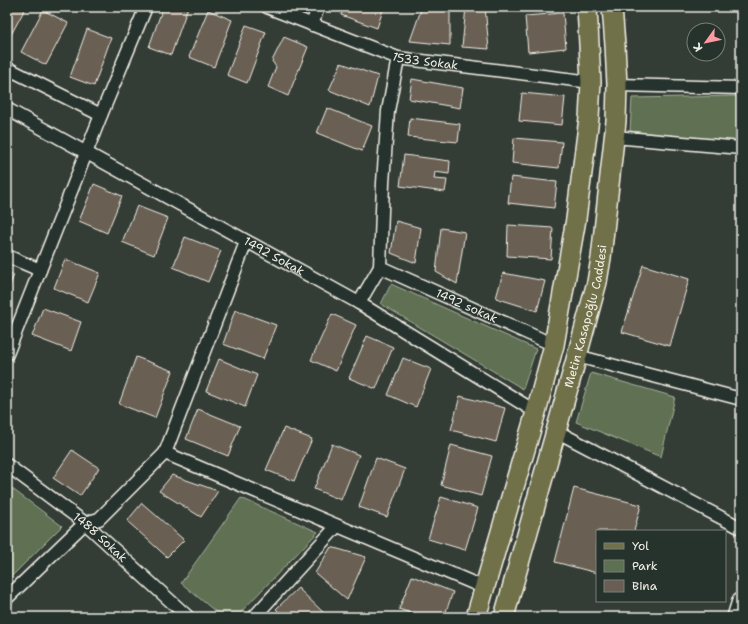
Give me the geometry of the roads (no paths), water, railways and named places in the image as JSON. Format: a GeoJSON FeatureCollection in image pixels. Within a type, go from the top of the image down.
{"type":"FeatureCollection","features":[{"type":"Feature","properties":{"kind":"main road","name":"Metin Kasapoğlu Caddesi"},"geometry":{"type":"LineString","coordinates":[[476,617],[554,345],[576,219],[589,118],[591,82],[587,7]]}},
{"type":"Feature","properties":{"kind":"main road","name":"Metin Kasapoğlu Caddesi"},"geometry":{"type":"LineString","coordinates":[[504,617],[577,356],[602,258],[614,137],[617,85],[612,7]]}},
{"type":"Feature","properties":{"kind":"street"},"geometry":{"type":"LineString","coordinates":[[7,354],[101,115],[146,7]]}},
{"type":"Feature","properties":{"kind":"street","name":"1533 Sokak"},"geometry":{"type":"LineString","coordinates":[[267,7],[398,58],[591,82]]}},
{"type":"Feature","properties":{"kind":"street"},"geometry":{"type":"LineString","coordinates":[[312,25],[318,7]]}},
{"type":"Feature","properties":{"kind":"street"},"geometry":{"type":"LineString","coordinates":[[359,303],[380,267],[383,183],[388,111],[398,58]]}},
{"type":"Feature","properties":{"kind":"street"},"geometry":{"type":"LineString","coordinates":[[7,68],[101,115]]}},
{"type":"Feature","properties":{"kind":"street"},"geometry":{"type":"LineString","coordinates":[[617,85],[741,88]]}},
{"type":"Feature","properties":{"kind":"street","name":"1492 Sokak"},"geometry":{"type":"LineString","coordinates":[[7,109],[359,303],[536,412]]}},
{"type":"Feature","properties":{"kind":"street"},"geometry":{"type":"LineString","coordinates":[[614,137],[741,148]]}},
{"type":"Feature","properties":{"kind":"street"},"geometry":{"type":"LineString","coordinates":[[7,598],[85,523],[99,519],[165,453],[246,242]]}},
{"type":"Feature","properties":{"kind":"street"},"geometry":{"type":"LineString","coordinates":[[7,256],[40,270]]}},
{"type":"Feature","properties":{"kind":"street","name":"1492 sokak"},"geometry":{"type":"LineString","coordinates":[[380,267],[554,345]]}},
{"type":"Feature","properties":{"kind":"street"},"geometry":{"type":"LineString","coordinates":[[577,356],[741,399]]}},
{"type":"Feature","properties":{"kind":"street"},"geometry":{"type":"LineString","coordinates":[[556,431],[741,528]]}},
{"type":"Feature","properties":{"kind":"street"},"geometry":{"type":"LineString","coordinates":[[165,453],[485,588]]}},
{"type":"Feature","properties":{"kind":"street","name":"1488 Sokak"},"geometry":{"type":"LineString","coordinates":[[7,465],[85,523],[188,617]]}},
{"type":"Feature","properties":{"kind":"street"},"geometry":{"type":"LineString","coordinates":[[260,615],[337,526]]}},
{"type":"Feature","properties":{"kind":"street"},"geometry":{"type":"LineString","coordinates":[[736,617],[741,601]]}}]}
